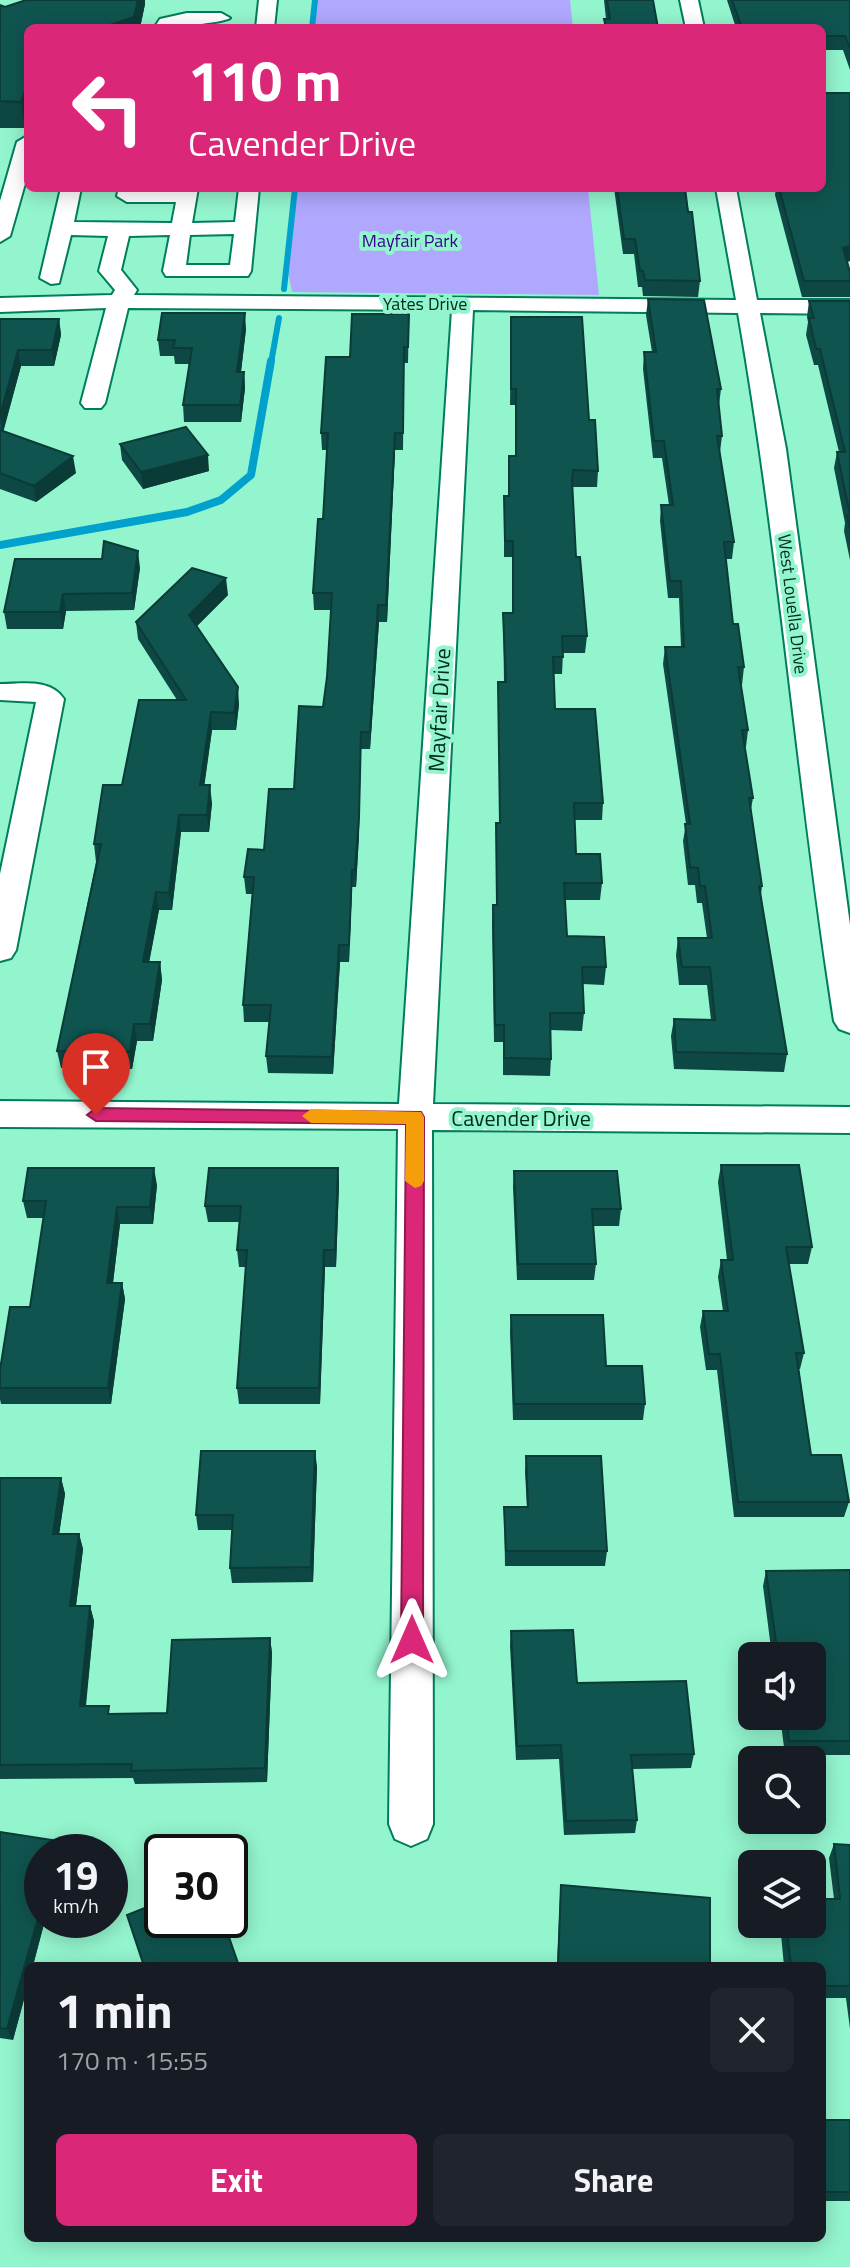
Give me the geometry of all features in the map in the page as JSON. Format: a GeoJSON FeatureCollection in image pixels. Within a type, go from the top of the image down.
{"type":"FeatureCollection","features":[{"type":"Feature","properties":{"kind":"street"},"geometry":{"type":"LineString","coordinates":[[265,24],[268,0]]}},
{"type":"Feature","properties":{"kind":"street"},"geometry":{"type":"LineString","coordinates":[[689,0],[694,24]]}},
{"type":"Feature","properties":{"kind":"street"},"geometry":{"type":"LineString","coordinates":[[165,24],[187,18],[221,15]]}},
{"type":"Feature","properties":{"kind":"street"},"geometry":{"type":"LineString","coordinates":[[0,147],[24,143]]}},
{"type":"Feature","properties":{"kind":"street"},"geometry":{"type":"LineString","coordinates":[[0,236],[24,155]]}},
{"type":"Feature","properties":{"kind":"street"},"geometry":{"type":"LineString","coordinates":[[51,278],[70,192]]}},
{"type":"Feature","properties":{"kind":"street"},"geometry":{"type":"LineString","coordinates":[[128,192],[127,196],[187,192],[174,271],[240,271],[249,192]]}},
{"type":"Feature","properties":{"kind":"street","name":"West Louella Drive"},"geometry":{"type":"LineString","coordinates":[[727,192],[774,449],[828,885],[850,1021]]}},
{"type":"Feature","properties":{"kind":"street"},"geometry":{"type":"LineString","coordinates":[[61,228],[245,228]]}},
{"type":"Feature","properties":{"kind":"street"},"geometry":{"type":"LineString","coordinates":[[93,403],[119,301],[126,290],[110,271],[120,230]]}},
{"type":"Feature","properties":{"kind":"street","name":"Yates Drive"},"geometry":{"type":"LineString","coordinates":[[0,305],[119,301],[850,307]]}},
{"type":"Feature","properties":{"kind":"street","name":"Mayfair Drive"},"geometry":{"type":"LineString","coordinates":[[411,1824],[415,1117],[463,303]]}},
{"type":"Feature","properties":{"kind":"street"},"geometry":{"type":"LineString","coordinates":[[0,692],[40,692],[50,699],[0,950]]}},
{"type":"Feature","properties":{"kind":"street","name":"Cavender Drive"},"geometry":{"type":"LineString","coordinates":[[0,1114],[850,1120]]}},
{"type":"Feature","properties":{"kind":"green space"},"geometry":{"type":"Polygon","coordinates":[[[317,0],[570,0],[573,24],[314,24],[317,0]]]}},
{"type":"Feature","properties":{"kind":"green space","name":"Mayfair Park"},"geometry":{"type":"Polygon","coordinates":[[[295,192],[588,192],[599,295],[292,292],[286,263],[295,192]]]}},
{"type":"Feature","properties":{"kind":"building"},"geometry":{"type":"Polygon","coordinates":[[[26,0],[138,0],[134,17],[113,24],[24,24],[24,94],[21,102],[0,101],[0,5],[5,7],[26,0]]]}},
{"type":"Feature","properties":{"kind":"building"},"geometry":{"type":"Polygon","coordinates":[[[607,0],[653,0],[657,24],[605,24],[604,19],[610,19],[607,0]]]}},
{"type":"Feature","properties":{"kind":"building"},"geometry":{"type":"Polygon","coordinates":[[[732,0],[850,0],[850,49],[845,36],[826,36],[826,24],[741,24],[732,0]]]}},
{"type":"Feature","properties":{"kind":"building"},"geometry":{"type":"Polygon","coordinates":[[[826,93],[850,93],[850,246],[843,248],[850,281],[804,281],[780,192],[826,192],[826,93]]]}},
{"type":"Feature","properties":{"kind":"building"},"geometry":{"type":"Polygon","coordinates":[[[618,192],[686,192],[688,212],[692,212],[700,281],[645,280],[643,271],[640,271],[635,239],[624,239],[618,192]]]}},
{"type":"Feature","properties":{"kind":"building"},"geometry":{"type":"Polygon","coordinates":[[[648,299],[704,300],[721,389],[717,389],[722,436],[717,436],[734,542],[724,542],[733,624],[738,624],[744,667],[738,667],[748,730],[742,730],[753,798],[749,798],[762,886],[759,886],[787,1054],[676,1052],[674,1019],[715,1020],[710,967],[682,967],[678,938],[712,938],[705,886],[700,886],[698,868],[690,867],[685,824],[690,824],[665,647],[684,647],[681,581],[670,581],[661,505],[673,505],[664,441],[654,441],[644,352],[656,352],[648,299]]]}},
{"type":"Feature","properties":{"kind":"building"},"geometry":{"type":"Polygon","coordinates":[[[809,301],[850,301],[850,515],[837,452],[845,452],[820,349],[816,349],[809,318],[814,318],[809,301]]]}},
{"type":"Feature","properties":{"kind":"building"},"geometry":{"type":"Polygon","coordinates":[[[162,313],[245,313],[237,372],[244,372],[240,405],[183,405],[192,348],[173,348],[175,340],[158,340],[162,313]]]}},
{"type":"Feature","properties":{"kind":"building"},"geometry":{"type":"Polygon","coordinates":[[[352,314],[409,314],[408,347],[404,347],[403,433],[395,433],[386,605],[378,605],[370,732],[361,732],[359,817],[355,870],[352,870],[349,945],[339,945],[332,1057],[266,1056],[271,1005],[243,1005],[254,877],[244,877],[248,849],[264,850],[269,789],[294,789],[299,706],[323,707],[332,593],[313,593],[318,519],[323,519],[328,433],[321,433],[326,357],[350,357],[352,314]]]}},
{"type":"Feature","properties":{"kind":"building"},"geometry":{"type":"Polygon","coordinates":[[[511,317],[582,317],[589,420],[595,420],[598,471],[573,470],[572,480],[576,557],[580,557],[587,636],[562,636],[563,657],[553,657],[555,709],[595,709],[603,803],[574,803],[576,854],[600,854],[602,883],[564,883],[567,936],[604,937],[606,967],[582,967],[584,1013],[550,1013],[551,1059],[504,1058],[504,1025],[495,1025],[493,905],[497,905],[496,823],[500,823],[498,682],[506,682],[503,613],[513,613],[513,541],[505,541],[504,496],[509,496],[509,456],[516,456],[516,389],[511,389],[511,317]]]}},
{"type":"Feature","properties":{"kind":"building"},"geometry":{"type":"Polygon","coordinates":[[[0,319],[59,319],[52,350],[18,350],[0,416],[0,319]]]}},
{"type":"Feature","properties":{"kind":"building"},"geometry":{"type":"Polygon","coordinates":[[[186,427],[208,455],[141,472],[120,444],[186,427]]]}},
{"type":"Feature","properties":{"kind":"building"},"geometry":{"type":"Polygon","coordinates":[[[0,430],[73,456],[34,486],[0,473],[0,430]]]}},
{"type":"Feature","properties":{"kind":"building"},"geometry":{"type":"Polygon","coordinates":[[[104,541],[138,551],[132,593],[63,594],[60,612],[4,612],[15,559],[102,559],[104,541]]]}},
{"type":"Feature","properties":{"kind":"building"},"geometry":{"type":"Polygon","coordinates":[[[192,568],[226,578],[189,615],[238,687],[234,713],[211,712],[200,785],[210,785],[207,815],[179,815],[169,893],[156,892],[143,962],[160,962],[150,1024],[134,1024],[130,1052],[57,1051],[101,844],[94,844],[103,785],[122,785],[139,700],[186,700],[136,622],[192,568]]]}},
{"type":"Feature","properties":{"kind":"building"},"geometry":{"type":"Polygon","coordinates":[[[721,1165],[799,1165],[812,1247],[786,1247],[804,1353],[796,1353],[811,1455],[841,1455],[849,1502],[738,1502],[720,1354],[709,1354],[703,1311],[728,1311],[721,1260],[733,1260],[721,1165]]]}},
{"type":"Feature","properties":{"kind":"building"},"geometry":{"type":"Polygon","coordinates":[[[28,1168],[154,1168],[150,1207],[117,1207],[107,1283],[122,1283],[108,1388],[0,1388],[10,1307],[30,1307],[46,1201],[23,1201],[28,1168]]]}},
{"type":"Feature","properties":{"kind":"building"},"geometry":{"type":"Polygon","coordinates":[[[209,1168],[338,1168],[335,1250],[324,1250],[319,1388],[237,1388],[247,1250],[237,1250],[241,1206],[205,1206],[209,1168]]]}},
{"type":"Feature","properties":{"kind":"building"},"geometry":{"type":"Polygon","coordinates":[[[514,1171],[617,1171],[621,1209],[592,1209],[596,1264],[518,1264],[514,1171]]]}},
{"type":"Feature","properties":{"kind":"building"},"geometry":{"type":"Polygon","coordinates":[[[511,1315],[603,1315],[606,1366],[642,1366],[645,1404],[514,1404],[511,1315]]]}},
{"type":"Feature","properties":{"kind":"building"},"geometry":{"type":"Polygon","coordinates":[[[201,1451],[315,1451],[311,1567],[230,1568],[233,1515],[196,1515],[201,1451]]]}},
{"type":"Feature","properties":{"kind":"building"},"geometry":{"type":"Polygon","coordinates":[[[526,1456],[601,1456],[607,1551],[506,1551],[504,1507],[528,1507],[526,1456]]]}},
{"type":"Feature","properties":{"kind":"building"},"geometry":{"type":"Polygon","coordinates":[[[0,1478],[61,1478],[53,1534],[79,1534],[70,1606],[90,1606],[80,1706],[109,1706],[108,1714],[167,1713],[172,1640],[270,1638],[265,1768],[131,1771],[132,1764],[0,1765],[0,1478]]]}},
{"type":"Feature","properties":{"kind":"building"},"geometry":{"type":"Polygon","coordinates":[[[850,1570],[850,1741],[789,1741],[788,1730],[826,1730],[826,1642],[776,1642],[766,1571],[850,1570]]]}},
{"type":"Feature","properties":{"kind":"building"},"geometry":{"type":"Polygon","coordinates":[[[573,1630],[577,1683],[686,1681],[694,1754],[631,1755],[637,1820],[566,1821],[561,1745],[517,1746],[511,1631],[573,1630]]]}},
{"type":"Feature","properties":{"kind":"building"},"geometry":{"type":"Polygon","coordinates":[[[0,1832],[24,1836],[24,1938],[32,1938],[7,2029],[0,2028],[0,1832]]]}},
{"type":"Feature","properties":{"kind":"building"},"geometry":{"type":"Polygon","coordinates":[[[834,1844],[850,1845],[850,1986],[826,1986],[826,1962],[791,1962],[788,1938],[826,1938],[826,1899],[840,1899],[834,1844]]]}},
{"type":"Feature","properties":{"kind":"building"},"geometry":{"type":"Polygon","coordinates":[[[561,1885],[710,1898],[710,1962],[558,1962],[561,1885]]]}},
{"type":"Feature","properties":{"kind":"building"},"geometry":{"type":"Polygon","coordinates":[[[144,1908],[144,1938],[229,1938],[238,1962],[143,1962],[128,1915],[144,1908]]]}},
{"type":"Feature","properties":{"kind":"building"},"geometry":{"type":"Polygon","coordinates":[[[826,2120],[850,2120],[850,2192],[826,2192],[826,2120]]]}},
{"type":"Feature","properties":{"kind":"waterway"},"geometry":{"type":"LineString","coordinates":[[312,24],[315,0]]}},
{"type":"Feature","properties":{"kind":"waterway"},"geometry":{"type":"LineString","coordinates":[[284,289],[295,192]]}},
{"type":"Feature","properties":{"kind":"waterway"},"geometry":{"type":"LineString","coordinates":[[271,363],[279,318]]}},
{"type":"Feature","properties":{"kind":"waterway"},"geometry":{"type":"LineString","coordinates":[[0,545],[187,512],[221,500],[251,475],[271,361]]}},
{"type":"Feature","properties":{"kind":"slow traffic"},"geometry":{"type":"LineString","coordinates":[[311,1116],[415,1117],[415,1181]]}},
{"type":"Feature","properties":{"kind":"route"},"geometry":{"type":"LineString","coordinates":[[96,1115],[415,1117],[412,1640]]}}]}
